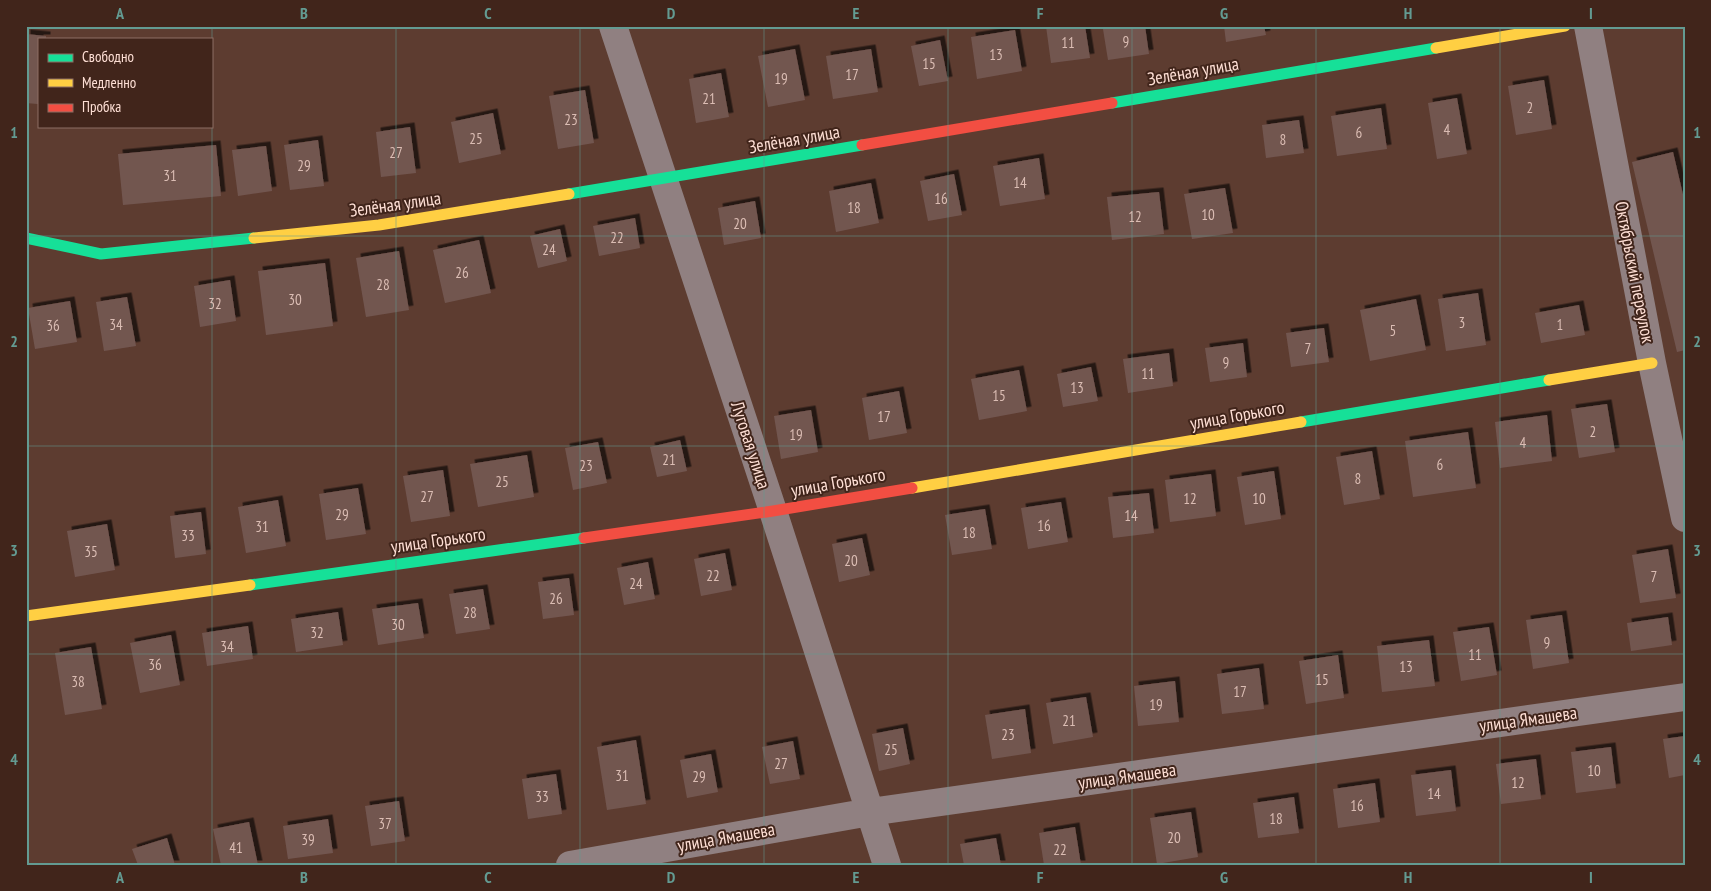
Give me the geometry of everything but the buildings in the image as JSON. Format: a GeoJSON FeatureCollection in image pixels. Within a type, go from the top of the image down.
{"type":"FeatureCollection","features":[{"type":"Feature","properties":{"kind":"street","name":"Луговая улица"},"geometry":{"type":"LineString","coordinates":[[613,26],[773,511],[887,865]]}},
{"type":"Feature","properties":{"kind":"street","name":"Зелёная улица"},"geometry":{"type":"LineString","coordinates":[[26,238],[101,254],[379,225],[1566,26]]}},
{"type":"Feature","properties":{"kind":"street","name":"Октябрьский переулок"},"geometry":{"type":"LineString","coordinates":[[1588,26],[1652,363],[1685,518]]}},
{"type":"Feature","properties":{"kind":"street","name":"улица Горького"},"geometry":{"type":"LineString","coordinates":[[26,616],[773,511],[1652,363]]}},
{"type":"Feature","properties":{"kind":"street","name":"улица Ямашева"},"geometry":{"type":"LineString","coordinates":[[570,865],[870,812],[1685,697]]}},
{"type":"Feature","properties":{"kind":"traffic: fast"},"geometry":{"type":"LineString","coordinates":[[1112,103],[1436,48]]}},
{"type":"Feature","properties":{"kind":"traffic: fast"},"geometry":{"type":"LineString","coordinates":[[569,194],[862,145]]}},
{"type":"Feature","properties":{"kind":"traffic: fast"},"geometry":{"type":"LineString","coordinates":[[26,238],[101,254],[254,238]]}},
{"type":"Feature","properties":{"kind":"traffic: fast"},"geometry":{"type":"LineString","coordinates":[[1301,422],[1549,380]]}},
{"type":"Feature","properties":{"kind":"traffic: fast"},"geometry":{"type":"LineString","coordinates":[[250,585],[584,538]]}},
{"type":"Feature","properties":{"kind":"traffic: slow"},"geometry":{"type":"LineString","coordinates":[[1436,48],[1565,26]]}},
{"type":"Feature","properties":{"kind":"traffic: slow"},"geometry":{"type":"LineString","coordinates":[[254,238],[379,225],[569,194]]}},
{"type":"Feature","properties":{"kind":"traffic: slow"},"geometry":{"type":"LineString","coordinates":[[1549,380],[1652,363]]}},
{"type":"Feature","properties":{"kind":"traffic: slow"},"geometry":{"type":"LineString","coordinates":[[912,488],[1301,422]]}},
{"type":"Feature","properties":{"kind":"traffic: slow"},"geometry":{"type":"LineString","coordinates":[[26,616],[250,585]]}},
{"type":"Feature","properties":{"kind":"traffic: jam"},"geometry":{"type":"LineString","coordinates":[[862,145],[1112,103]]}},
{"type":"Feature","properties":{"kind":"traffic: jam"},"geometry":{"type":"LineString","coordinates":[[584,538],[773,511],[912,488]]}}]}
